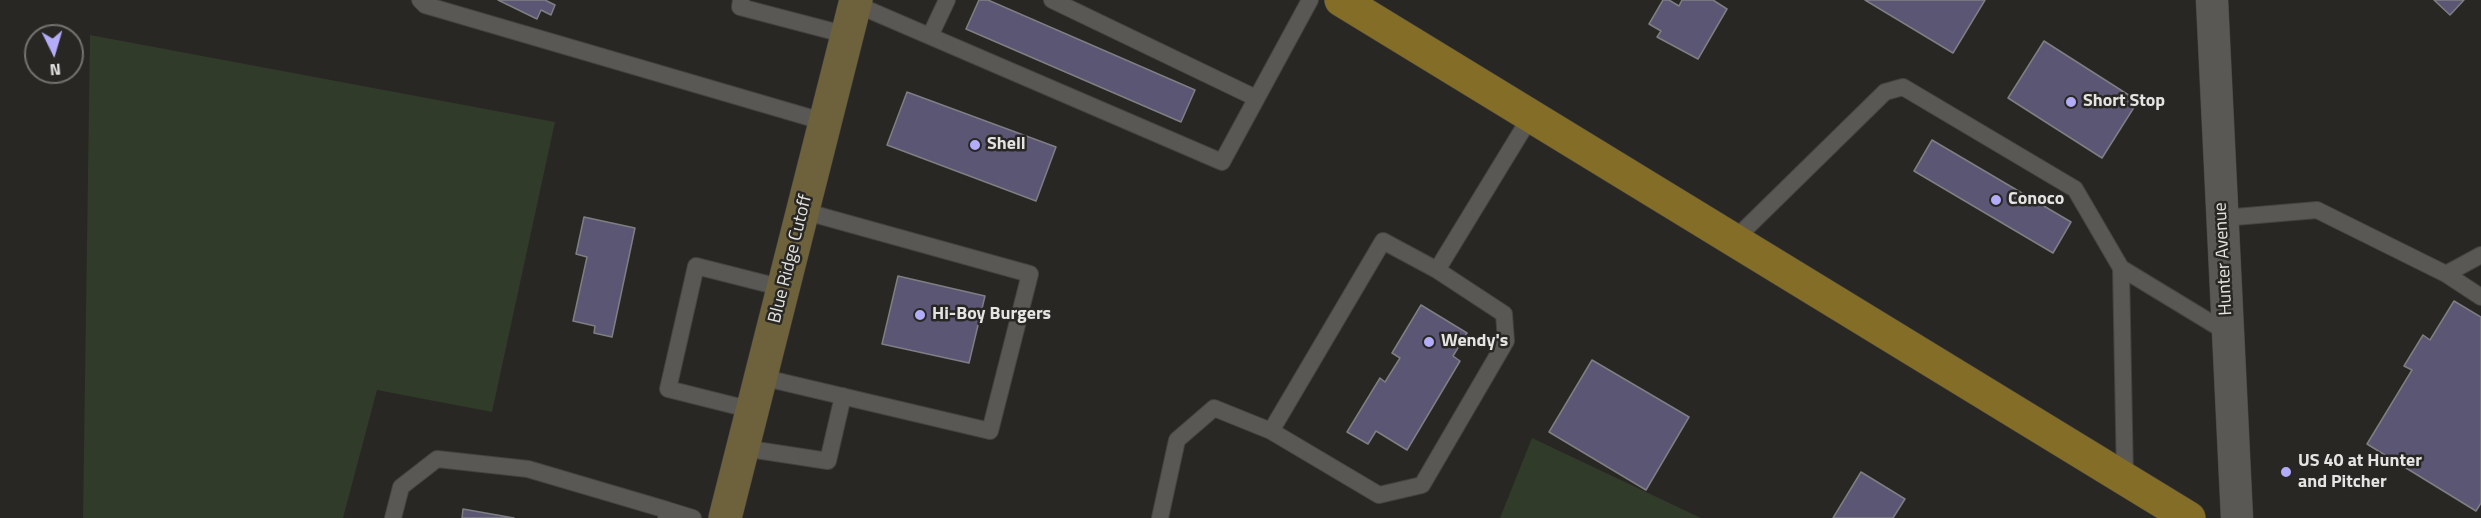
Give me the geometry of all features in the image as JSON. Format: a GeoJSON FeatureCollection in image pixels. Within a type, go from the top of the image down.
{"type":"FeatureCollection","features":[{"type":"Feature","properties":{"kind":"main road"},"geometry":{"type":"LineString","coordinates":[[1341,0],[2189,518]]}},
{"type":"Feature","properties":{"kind":"main road","name":"Blue Ridge Cutoff"},"geometry":{"type":"LineString","coordinates":[[725,518],[855,2]]}},
{"type":"Feature","properties":{"kind":"street","name":"Hunter Avenue"},"geometry":{"type":"LineString","coordinates":[[2212,0],[2237,518]]}},
{"type":"Feature","properties":{"kind":"lane"},"geometry":{"type":"LineString","coordinates":[[420,0],[425,5],[825,122]]}},
{"type":"Feature","properties":{"kind":"lane"},"geometry":{"type":"LineString","coordinates":[[741,0],[740,7],[847,35]]}},
{"type":"Feature","properties":{"kind":"lane"},"geometry":{"type":"LineString","coordinates":[[930,36],[947,0]]}},
{"type":"Feature","properties":{"kind":"lane"},"geometry":{"type":"LineString","coordinates":[[1052,0],[1256,98]]}},
{"type":"Feature","properties":{"kind":"lane"},"geometry":{"type":"LineString","coordinates":[[855,2],[1222,162],[1310,0]]}},
{"type":"Feature","properties":{"kind":"lane"},"geometry":{"type":"LineString","coordinates":[[1734,240],[1885,92],[1903,87],[2075,189],[2121,268],[2228,333]]}},
{"type":"Feature","properties":{"kind":"lane"},"geometry":{"type":"LineString","coordinates":[[1437,270],[1531,116]]}},
{"type":"Feature","properties":{"kind":"lane"},"geometry":{"type":"LineString","coordinates":[[2223,218],[2317,210],[2446,274],[2481,297]]}},
{"type":"Feature","properties":{"kind":"lane"},"geometry":{"type":"LineString","coordinates":[[761,377],[990,431],[1030,274],[803,211]]}},
{"type":"Feature","properties":{"kind":"lane"},"geometry":{"type":"LineString","coordinates":[[1160,518],[1177,440],[1214,408],[1271,431],[1378,495],[1422,485],[1506,341],[1504,314],[1437,270],[1383,241],[1271,431]]}},
{"type":"Feature","properties":{"kind":"lane"},"geometry":{"type":"LineString","coordinates":[[2446,274],[2481,255]]}},
{"type":"Feature","properties":{"kind":"lane"},"geometry":{"type":"LineString","coordinates":[[752,410],[668,389],[696,266],[783,288]]}},
{"type":"Feature","properties":{"kind":"lane"},"geometry":{"type":"LineString","coordinates":[[2121,268],[2125,479]]}},
{"type":"Feature","properties":{"kind":"lane"},"geometry":{"type":"LineString","coordinates":[[743,448],[828,461],[843,396]]}},
{"type":"Feature","properties":{"kind":"lane"},"geometry":{"type":"LineString","coordinates":[[393,518],[401,487],[437,459],[528,469],[666,514],[693,518]]}},
{"type":"Feature","properties":{"kind":"green space"},"geometry":{"type":"Polygon","coordinates":[[[90,35],[555,122],[492,412],[377,390],[343,518],[83,518],[90,35]]]}},
{"type":"Feature","properties":{"kind":"green space"},"geometry":{"type":"Polygon","coordinates":[[[1532,438],[1701,518],[1500,518],[1532,438]]]}},
{"type":"Feature","properties":{"kind":"building"},"geometry":{"type":"Polygon","coordinates":[[[498,0],[545,0],[555,5],[551,15],[541,10],[537,19],[498,0]]]}},
{"type":"Feature","properties":{"kind":"building"},"geometry":{"type":"Polygon","coordinates":[[[979,0],[988,0],[1195,90],[1181,122],[966,29],[979,0]]]}},
{"type":"Feature","properties":{"kind":"building"},"geometry":{"type":"Polygon","coordinates":[[[1663,0],[1669,0],[1679,6],[1682,0],[1713,0],[1727,9],[1698,59],[1657,37],[1661,31],[1649,24],[1663,0]]]}},
{"type":"Feature","properties":{"kind":"building"},"geometry":{"type":"Polygon","coordinates":[[[1865,0],[1985,0],[1953,53],[1865,0]]]}},
{"type":"Feature","properties":{"kind":"building"},"geometry":{"type":"Polygon","coordinates":[[[2434,0],[2464,0],[2450,15],[2434,0]]]}},
{"type":"Feature","properties":{"kind":"building"},"geometry":{"type":"Polygon","coordinates":[[[2044,41],[2138,101],[2102,158],[2008,98],[2044,41]]]}},
{"type":"Feature","properties":{"kind":"building"},"geometry":{"type":"Polygon","coordinates":[[[907,92],[1056,147],[1036,201],[887,145],[907,92]]]}},
{"type":"Feature","properties":{"kind":"building"},"geometry":{"type":"Polygon","coordinates":[[[1932,140],[2071,222],[2053,253],[1914,171],[1932,140]]]}},
{"type":"Feature","properties":{"kind":"building"},"geometry":{"type":"Polygon","coordinates":[[[584,217],[635,228],[612,337],[594,333],[595,326],[573,321],[587,257],[576,254],[584,217]]]}},
{"type":"Feature","properties":{"kind":"building"},"geometry":{"type":"Polygon","coordinates":[[[898,276],[985,296],[969,363],[882,344],[898,276]]]}},
{"type":"Feature","properties":{"kind":"building"},"geometry":{"type":"Polygon","coordinates":[[[2454,301],[2481,317],[2481,503],[2476,511],[2367,444],[2412,370],[2404,366],[2423,335],[2430,340],[2454,301]]]}},
{"type":"Feature","properties":{"kind":"building"},"geometry":{"type":"Polygon","coordinates":[[[1421,305],[1467,333],[1453,356],[1460,361],[1407,450],[1376,431],[1368,444],[1347,432],[1380,378],[1385,382],[1400,358],[1392,353],[1421,305]]]}},
{"type":"Feature","properties":{"kind":"building"},"geometry":{"type":"Polygon","coordinates":[[[1592,360],[1689,417],[1646,490],[1549,432],[1592,360]]]}},
{"type":"Feature","properties":{"kind":"building"},"geometry":{"type":"Polygon","coordinates":[[[1861,472],[1905,499],[1893,518],[1833,518],[1861,472]]]}},
{"type":"Feature","properties":{"kind":"building"},"geometry":{"type":"Polygon","coordinates":[[[463,509],[514,518],[462,518],[463,509]]]}},
{"type":"Feature","properties":{"kind":"place","name":"Short Stop"},"geometry":{"type":"Point","coordinates":[2071,102]}},
{"type":"Feature","properties":{"kind":"place","name":"Shell"},"geometry":{"type":"Point","coordinates":[975,145]}},
{"type":"Feature","properties":{"kind":"place","name":"Conoco"},"geometry":{"type":"Point","coordinates":[1996,200]}},
{"type":"Feature","properties":{"kind":"place","name":"Hi-Boy Burgers"},"geometry":{"type":"Point","coordinates":[920,315]}},
{"type":"Feature","properties":{"kind":"place","name":"Wendy's"},"geometry":{"type":"Point","coordinates":[1429,342]}},
{"type":"Feature","properties":{"kind":"place","name":"US 40 at Hunter and Pitcher"},"geometry":{"type":"Point","coordinates":[2286,472]}}]}
